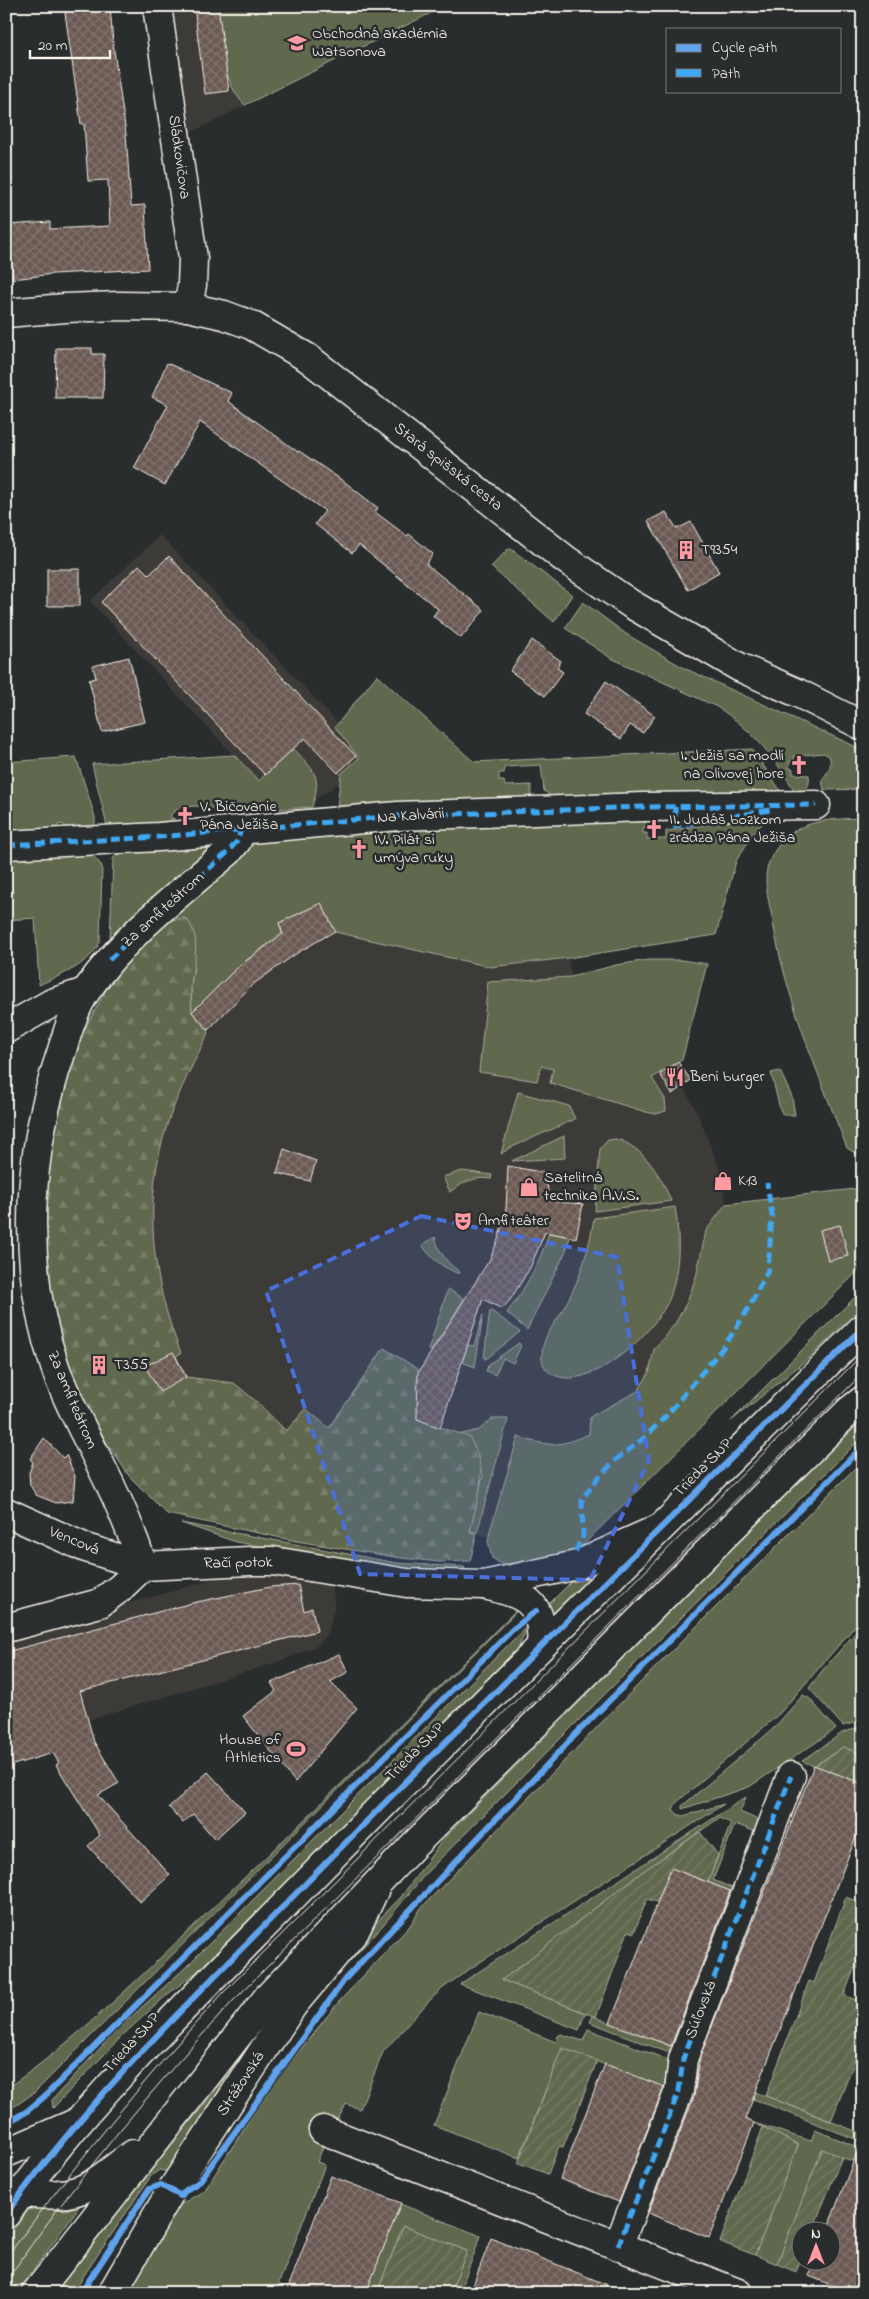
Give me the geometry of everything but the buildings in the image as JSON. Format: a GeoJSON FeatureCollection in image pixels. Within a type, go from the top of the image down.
{"type":"FeatureCollection","features":[{"type":"Feature","properties":{"kind":"street","name":"Sládkovičova"},"geometry":{"type":"LineString","coordinates":[[157,6],[193,258],[192,286],[188,307]]}},
{"type":"Feature","properties":{"kind":"street","name":"Stará spišská cesta"},"geometry":{"type":"LineString","coordinates":[[6,313],[101,307],[188,307],[251,325],[308,358],[565,559],[631,604],[739,667],[798,693],[863,726]]}},
{"type":"Feature","properties":{"kind":"street","name":"Na Kalvárii"},"geometry":{"type":"LineString","coordinates":[[6,845],[160,837],[398,816],[513,810],[805,806]]}},
{"type":"Feature","properties":{"kind":"street","name":"Za amfiteátrom"},"geometry":{"type":"LineString","coordinates":[[143,1566],[131,1530],[84,1434],[55,1367],[43,1322],[32,1250],[36,1151],[55,1069],[69,1028],[85,992],[109,960],[142,927],[228,852],[237,841],[240,830]]}},
{"type":"Feature","properties":{"kind":"street"},"geometry":{"type":"LineString","coordinates":[[6,1029],[52,1003],[85,992]]}},
{"type":"Feature","properties":{"kind":"street","name":"Trieda SNP"},"geometry":{"type":"LineString","coordinates":[[11,2200],[177,2014],[541,1645],[863,1328]]}},
{"type":"Feature","properties":{"kind":"street","name":"Trieda SNP"},"geometry":{"type":"LineString","coordinates":[[36,2293],[268,1997],[378,1883],[848,1411],[863,1400]]}},
{"type":"Feature","properties":{"kind":"street","name":"Vencová"},"geometry":{"type":"LineString","coordinates":[[6,1512],[86,1548],[143,1566]]}},
{"type":"Feature","properties":{"kind":"street","name":"Račí potok"},"geometry":{"type":"LineString","coordinates":[[484,1585],[577,1565],[664,1526]]}},
{"type":"Feature","properties":{"kind":"street","name":"Račí potok"},"geometry":{"type":"LineString","coordinates":[[143,1566],[250,1561],[273,1562],[408,1583],[484,1585],[512,1591],[529,1601],[541,1625],[541,1645]]}},
{"type":"Feature","properties":{"kind":"street"},"geometry":{"type":"LineString","coordinates":[[6,1628],[100,1603],[120,1588],[143,1566]]}},
{"type":"Feature","properties":{"kind":"street","name":"Súľovská"},"geometry":{"type":"LineString","coordinates":[[618,2246],[679,2091],[683,2060],[790,1776]]}},
{"type":"Feature","properties":{"kind":"street","name":"Strážovská"},"geometry":{"type":"LineString","coordinates":[[112,2293],[171,2191],[293,2005],[355,1931],[378,1883]]}},
{"type":"Feature","properties":{"kind":"street"},"geometry":{"type":"LineString","coordinates":[[6,2153],[79,2122]]}},
{"type":"Feature","properties":{"kind":"street"},"geometry":{"type":"LineString","coordinates":[[323,2130],[738,2293]]}},
{"type":"Feature","properties":{"kind":"street","name":"Trieda SNP"},"geometry":{"type":"LineString","coordinates":[[11,2200],[63,2194],[88,2186],[161,2133]]}},
{"type":"Feature","properties":{"kind":"highlighted area"},"geometry":{"type":"Polygon","coordinates":[[[421,1216],[617,1257],[649,1461],[590,1580],[360,1574],[266,1291],[421,1216]]]}},
{"type":"Feature","properties":{"kind":"shaded area","name":"Obchodná akadémia Watsonova"},"geometry":{"type":"Polygon","coordinates":[[[157,6],[445,6],[186,135],[157,6]]]}},
{"type":"Feature","properties":{"kind":"shaded area"},"geometry":{"type":"Polygon","coordinates":[[[160,535],[369,756],[332,789],[289,815],[90,601],[160,535]]]}},
{"type":"Feature","properties":{"kind":"shaded area"},"geometry":{"type":"Polygon","coordinates":[[[335,932],[491,967],[568,958],[577,1006],[678,1062],[691,1081],[683,1086],[697,1112],[722,1175],[728,1221],[727,1277],[531,1549],[470,1531],[280,1434],[186,1377],[51,1271],[139,956],[209,1031],[215,1021],[254,983],[297,953],[335,932]]]}},
{"type":"Feature","properties":{"kind":"shaded area"},"geometry":{"type":"Polygon","coordinates":[[[238,1569],[329,1583],[334,1595],[334,1608],[329,1629],[321,1642],[317,1646],[275,1663],[88,1720],[93,1740],[6,1767],[6,1637],[208,1581],[238,1569]]]}},
{"type":"Feature","properties":{"kind":"green space","name":"Obchodná akadémia Watsonova"},"geometry":{"type":"Polygon","coordinates":[[[218,6],[351,6],[353,11],[362,6],[445,6],[245,105],[231,84],[227,72],[218,6]]]}},
{"type":"Feature","properties":{"kind":"green space"},"geometry":{"type":"Polygon","coordinates":[[[511,549],[572,595],[554,622],[491,567],[507,550],[511,549]]]}},
{"type":"Feature","properties":{"kind":"green space"},"geometry":{"type":"Polygon","coordinates":[[[583,602],[626,634],[684,668],[863,750],[863,789],[824,790],[822,780],[829,769],[830,763],[829,756],[824,753],[794,756],[794,761],[790,761],[789,768],[793,769],[793,774],[809,775],[807,788],[801,794],[796,793],[762,745],[730,716],[717,707],[611,658],[565,628],[583,602]]]}},
{"type":"Feature","properties":{"kind":"green space"},"geometry":{"type":"Polygon","coordinates":[[[377,675],[474,762],[752,749],[782,793],[555,799],[544,791],[541,765],[505,767],[504,773],[499,773],[499,781],[504,781],[505,786],[531,785],[531,796],[526,800],[337,806],[341,774],[359,758],[335,727],[377,675]]]}},
{"type":"Feature","properties":{"kind":"green space"},"geometry":{"type":"Polygon","coordinates":[[[293,748],[307,763],[316,780],[312,807],[241,812],[196,806],[181,807],[171,814],[171,819],[174,818],[174,821],[182,825],[108,830],[92,764],[234,755],[259,781],[293,748]]]}},
{"type":"Feature","properties":{"kind":"green space"},"geometry":{"type":"Polygon","coordinates":[[[76,757],[95,817],[95,829],[69,831],[63,824],[58,825],[54,833],[6,836],[6,762],[76,757]]]}},
{"type":"Feature","properties":{"kind":"green space"},"geometry":{"type":"Polygon","coordinates":[[[771,815],[755,831],[736,861],[716,935],[568,958],[491,967],[335,932],[321,903],[279,923],[282,933],[239,966],[192,1012],[191,986],[194,966],[163,921],[249,847],[262,839],[526,821],[529,825],[539,825],[542,820],[646,821],[643,833],[647,833],[647,839],[666,839],[666,831],[771,815]]]}},
{"type":"Feature","properties":{"kind":"green space"},"geometry":{"type":"Polygon","coordinates":[[[863,818],[863,1158],[847,1148],[794,1005],[778,947],[768,899],[766,875],[770,859],[779,845],[796,830],[817,822],[863,818]]]}},
{"type":"Feature","properties":{"kind":"green space"},"geometry":{"type":"Polygon","coordinates":[[[220,847],[110,940],[113,859],[117,854],[220,847]]]}},
{"type":"Feature","properties":{"kind":"green space"},"geometry":{"type":"Polygon","coordinates":[[[90,852],[102,866],[100,941],[90,957],[82,963],[39,985],[35,918],[6,920],[6,854],[90,852]]]}},
{"type":"Feature","properties":{"kind":"green space"},"geometry":{"type":"Polygon","coordinates":[[[185,918],[191,925],[196,942],[191,988],[192,1012],[209,1031],[172,1110],[160,1151],[155,1180],[153,1239],[163,1297],[181,1353],[176,1356],[186,1377],[234,1383],[257,1402],[286,1431],[306,1409],[329,1428],[384,1348],[418,1369],[417,1419],[469,1437],[479,1461],[481,1472],[479,1494],[470,1531],[477,1533],[470,1561],[439,1562],[401,1558],[296,1541],[167,1514],[129,1476],[107,1443],[75,1387],[62,1346],[45,1273],[43,1178],[60,1092],[80,1038],[113,977],[163,921],[185,918]]]}},
{"type":"Feature","properties":{"kind":"green space"},"geometry":{"type":"Polygon","coordinates":[[[648,960],[681,960],[707,964],[682,1060],[652,1078],[665,1099],[666,1111],[656,1114],[646,1112],[550,1083],[553,1069],[541,1066],[537,1081],[479,1072],[488,982],[571,977],[616,965],[648,960]]]}},
{"type":"Feature","properties":{"kind":"green space"},"geometry":{"type":"Polygon","coordinates":[[[780,1071],[792,1097],[795,1115],[783,1115],[780,1109],[771,1073],[780,1071]]]}},
{"type":"Feature","properties":{"kind":"green space"},"geometry":{"type":"Polygon","coordinates":[[[518,1092],[569,1106],[575,1119],[508,1149],[501,1154],[518,1092]]]}},
{"type":"Feature","properties":{"kind":"green space"},"geometry":{"type":"Polygon","coordinates":[[[564,1136],[565,1158],[512,1161],[564,1136]]]}},
{"type":"Feature","properties":{"kind":"green space"},"geometry":{"type":"Polygon","coordinates":[[[616,1139],[635,1148],[643,1155],[657,1173],[671,1201],[595,1211],[600,1149],[608,1140],[616,1139]]]}},
{"type":"Feature","properties":{"kind":"green space"},"geometry":{"type":"Polygon","coordinates":[[[462,1171],[492,1175],[491,1179],[480,1178],[469,1181],[459,1185],[450,1192],[443,1177],[462,1171]]]}},
{"type":"Feature","properties":{"kind":"green space"},"geometry":{"type":"Polygon","coordinates":[[[863,1188],[863,1266],[579,1549],[544,1561],[501,1564],[492,1558],[488,1541],[490,1531],[518,1437],[539,1443],[554,1444],[589,1434],[590,1418],[593,1415],[638,1391],[649,1373],[654,1349],[675,1324],[687,1302],[696,1277],[706,1231],[726,1204],[863,1188]]]}},
{"type":"Feature","properties":{"kind":"green space"},"geometry":{"type":"Polygon","coordinates":[[[675,1207],[678,1230],[676,1275],[670,1297],[652,1326],[620,1356],[602,1368],[584,1375],[567,1378],[552,1374],[545,1368],[542,1361],[543,1348],[551,1328],[563,1310],[576,1284],[590,1241],[594,1218],[675,1207]]]}},
{"type":"Feature","properties":{"kind":"green space"},"geometry":{"type":"Polygon","coordinates":[[[549,1233],[570,1237],[565,1253],[527,1330],[507,1313],[532,1274],[549,1233]]]}},
{"type":"Feature","properties":{"kind":"green space"},"geometry":{"type":"Polygon","coordinates":[[[435,1237],[441,1253],[460,1272],[459,1274],[438,1262],[422,1245],[435,1237]]]}},
{"type":"Feature","properties":{"kind":"green space"},"geometry":{"type":"Polygon","coordinates":[[[448,1289],[464,1299],[431,1351],[428,1350],[448,1289]]]}},
{"type":"Feature","properties":{"kind":"green space"},"geometry":{"type":"Polygon","coordinates":[[[863,1289],[863,1305],[809,1358],[731,1421],[863,1289]]]}},
{"type":"Feature","properties":{"kind":"green space"},"geometry":{"type":"Polygon","coordinates":[[[490,1310],[520,1332],[486,1359],[484,1358],[490,1310]]]}},
{"type":"Feature","properties":{"kind":"green space"},"geometry":{"type":"Polygon","coordinates":[[[483,1315],[475,1367],[462,1362],[468,1345],[474,1346],[483,1315]]]}},
{"type":"Feature","properties":{"kind":"green space"},"geometry":{"type":"Polygon","coordinates":[[[519,1343],[521,1346],[513,1363],[503,1358],[495,1375],[486,1371],[489,1364],[519,1343]]]}},
{"type":"Feature","properties":{"kind":"green space"},"geometry":{"type":"Polygon","coordinates":[[[492,1419],[508,1419],[477,1533],[470,1531],[483,1475],[462,1434],[479,1430],[492,1419]]]}},
{"type":"Feature","properties":{"kind":"green space"},"geometry":{"type":"Polygon","coordinates":[[[863,1420],[863,1436],[427,1872],[383,1925],[315,1999],[226,2126],[253,2075],[363,1936],[401,1897],[444,1838],[863,1420]]]}},
{"type":"Feature","properties":{"kind":"green space"},"geometry":{"type":"Polygon","coordinates":[[[863,1460],[863,1617],[780,1713],[676,1803],[673,1809],[677,1814],[683,1816],[724,1804],[474,1966],[443,1988],[428,2002],[383,2052],[360,2109],[346,2104],[321,2143],[323,2147],[317,2162],[325,2165],[275,2293],[203,2293],[196,2290],[194,2293],[128,2293],[180,2205],[205,2190],[248,2122],[288,2065],[337,2004],[409,1927],[421,1908],[643,1680],[863,1460]]]}},
{"type":"Feature","properties":{"kind":"green space"},"geometry":{"type":"Polygon","coordinates":[[[181,1523],[397,1563],[464,1567],[465,1569],[430,1574],[236,1542],[181,1523]]]}},
{"type":"Feature","properties":{"kind":"green space"},"geometry":{"type":"Polygon","coordinates":[[[589,1576],[548,1618],[545,1608],[571,1582],[589,1576]]]}},
{"type":"Feature","properties":{"kind":"green space"},"geometry":{"type":"Polygon","coordinates":[[[519,1607],[34,2093],[6,2112],[6,2089],[33,2070],[132,1985],[323,1802],[519,1607]]]}},
{"type":"Feature","properties":{"kind":"green space"},"geometry":{"type":"Polygon","coordinates":[[[863,1624],[863,1720],[843,1726],[809,1688],[863,1624]]]}},
{"type":"Feature","properties":{"kind":"green space"},"geometry":{"type":"Polygon","coordinates":[[[528,1625],[519,1647],[199,1970],[168,1994],[124,2034],[53,2108],[52,2100],[118,2029],[185,1968],[528,1625]]]}},
{"type":"Feature","properties":{"kind":"green space"},"geometry":{"type":"Polygon","coordinates":[[[803,1695],[809,1698],[836,1729],[749,1787],[682,1809],[682,1806],[773,1729],[803,1695]]]}},
{"type":"Feature","properties":{"kind":"green space"},"geometry":{"type":"Polygon","coordinates":[[[863,1726],[863,1755],[843,1747],[814,1766],[802,1761],[842,1733],[863,1726]]]}},
{"type":"Feature","properties":{"kind":"green space"},"geometry":{"type":"Polygon","coordinates":[[[843,1747],[863,1755],[863,1784],[815,1766],[843,1747]]]}},
{"type":"Feature","properties":{"kind":"green space"},"geometry":{"type":"Polygon","coordinates":[[[746,1797],[740,1812],[758,1820],[754,1831],[735,1824],[713,1880],[732,1888],[730,1891],[708,1882],[731,1823],[719,1818],[642,1872],[502,1980],[585,2013],[579,2030],[460,1984],[746,1797]]]}},
{"type":"Feature","properties":{"kind":"green space"},"geometry":{"type":"Polygon","coordinates":[[[700,1832],[718,1855],[708,1882],[671,1868],[657,1902],[647,1899],[634,1933],[628,1931],[596,2017],[502,1980],[642,1872],[700,1832]]]}},
{"type":"Feature","properties":{"kind":"green space"},"geometry":{"type":"Polygon","coordinates":[[[846,1897],[863,1904],[863,1970],[855,1967],[844,1995],[863,2003],[863,2040],[831,2121],[766,2096],[809,1981],[814,1983],[846,1897]]]}},
{"type":"Feature","properties":{"kind":"green space"},"geometry":{"type":"Polygon","coordinates":[[[479,2012],[556,2042],[561,2034],[583,2041],[588,2029],[668,2060],[664,2088],[562,2048],[519,2158],[434,2125],[479,2012]]]}},
{"type":"Feature","properties":{"kind":"green space"},"geometry":{"type":"Polygon","coordinates":[[[593,2016],[670,2046],[669,2053],[590,2022],[593,2016]]]}},
{"type":"Feature","properties":{"kind":"green space"},"geometry":{"type":"Polygon","coordinates":[[[265,2024],[171,2172],[159,2170],[151,2176],[72,2293],[55,2293],[143,2179],[213,2094],[265,2024]]]}},
{"type":"Feature","properties":{"kind":"green space"},"geometry":{"type":"Polygon","coordinates":[[[562,2048],[597,2061],[563,2147],[559,2146],[548,2174],[518,2163],[562,2048]]]}},
{"type":"Feature","properties":{"kind":"green space"},"geometry":{"type":"Polygon","coordinates":[[[696,2069],[863,2134],[863,2142],[743,2095],[739,2106],[695,2089],[696,2069]]]}},
{"type":"Feature","properties":{"kind":"green space"},"geometry":{"type":"Polygon","coordinates":[[[754,2123],[811,2141],[815,2130],[863,2149],[863,2165],[822,2150],[777,2264],[755,2255],[798,2145],[754,2123]]]}},
{"type":"Feature","properties":{"kind":"green space"},"geometry":{"type":"Polygon","coordinates":[[[763,2127],[798,2145],[755,2255],[720,2242],[763,2127]]]}},
{"type":"Feature","properties":{"kind":"green space"},"geometry":{"type":"Polygon","coordinates":[[[822,2149],[842,2157],[816,2222],[793,2222],[822,2149]]]}},
{"type":"Feature","properties":{"kind":"green space"},"geometry":{"type":"Polygon","coordinates":[[[34,2203],[36,2207],[66,2210],[81,2204],[17,2293],[6,2293],[6,2239],[34,2203]]]}},
{"type":"Feature","properties":{"kind":"green space"},"geometry":{"type":"Polygon","coordinates":[[[400,2204],[481,2236],[459,2293],[450,2293],[467,2251],[403,2226],[377,2293],[366,2293],[400,2204]]]}},
{"type":"Feature","properties":{"kind":"green space"},"geometry":{"type":"Polygon","coordinates":[[[403,2226],[467,2251],[450,2293],[377,2293],[403,2226]]]}},
{"type":"Feature","properties":{"kind":"green space"},"geometry":{"type":"Polygon","coordinates":[[[792,2226],[792,2270],[777,2264],[792,2226]]]}},
{"type":"Feature","properties":{"kind":"tram line"},"geometry":{"type":"LineString","coordinates":[[6,2258],[111,2123],[223,1993],[863,1354]]}},
{"type":"Feature","properties":{"kind":"tram line"},"geometry":{"type":"LineString","coordinates":[[6,2281],[114,2137],[232,2002],[863,1373]]}},
{"type":"Feature","properties":{"kind":"marked path"},"geometry":{"type":"LineString","coordinates":[[6,845],[159,837],[398,816],[643,807],[816,805]]}},
{"type":"Feature","properties":{"kind":"marked path"},"geometry":{"type":"LineString","coordinates":[[675,807],[675,826],[770,810]]}},
{"type":"Feature","properties":{"kind":"marked path"},"geometry":{"type":"LineString","coordinates":[[109,960],[142,927],[228,852],[237,841],[241,830]]}},
{"type":"Feature","properties":{"kind":"marked path"},"geometry":{"type":"LineString","coordinates":[[575,1552],[583,1536],[582,1499],[598,1478],[617,1459],[644,1438],[667,1415],[725,1345],[750,1306],[768,1270],[772,1216],[767,1183]]}},
{"type":"Feature","properties":{"kind":"marked path"},"geometry":{"type":"LineString","coordinates":[[618,2246],[679,2091],[683,2059],[791,1776]]}},
{"type":"Feature","properties":{"kind":"cycle path"},"geometry":{"type":"LineString","coordinates":[[6,2214],[40,2168],[77,2124],[193,1997],[587,1600],[863,1328]]}},
{"type":"Feature","properties":{"kind":"cycle path"},"geometry":{"type":"LineString","coordinates":[[81,2293],[149,2189],[161,2185],[181,2196],[186,2190],[199,2182],[345,1979],[578,1732],[863,1446]]}},
{"type":"Feature","properties":{"kind":"cycle path"},"geometry":{"type":"LineString","coordinates":[[6,2123],[26,2112],[45,2096],[513,1629],[536,1611]]}},
{"type":"Feature","properties":{"kind":"place","name":"Obchodná akadémia Watsonova"},"geometry":{"type":"Point","coordinates":[297,43]}},
{"type":"Feature","properties":{"kind":"place","name":"T9354"},"geometry":{"type":"Point","coordinates":[686,550]}},
{"type":"Feature","properties":{"kind":"place","name":"I. Ježiš sa modlí na Olivovej hore"},"geometry":{"type":"Point","coordinates":[799,765]}},
{"type":"Feature","properties":{"kind":"place","name":"V. Bičovanie Pána Ježiša"},"geometry":{"type":"Point","coordinates":[185,816]}},
{"type":"Feature","properties":{"kind":"place","name":"II. Judáš bozkom zrádza Pána Ježiša"},"geometry":{"type":"Point","coordinates":[654,829]}},
{"type":"Feature","properties":{"kind":"place","name":"IV. Pilát si umýva ruky"},"geometry":{"type":"Point","coordinates":[359,849]}},
{"type":"Feature","properties":{"kind":"place","name":"Beni burger"},"geometry":{"type":"Point","coordinates":[675,1077]}},
{"type":"Feature","properties":{"kind":"place","name":"K13"},"geometry":{"type":"Point","coordinates":[723,1181]}},
{"type":"Feature","properties":{"kind":"place","name":"Satelitná technika A.V.S."},"geometry":{"type":"Point","coordinates":[529,1187]}},
{"type":"Feature","properties":{"kind":"place","name":"Amfiteáter"},"geometry":{"type":"Point","coordinates":[463,1221]}},
{"type":"Feature","properties":{"kind":"place","name":"T355"},"geometry":{"type":"Point","coordinates":[99,1365]}},
{"type":"Feature","properties":{"kind":"place","name":"House of Athletics"},"geometry":{"type":"Point","coordinates":[296,1749]}}]}
